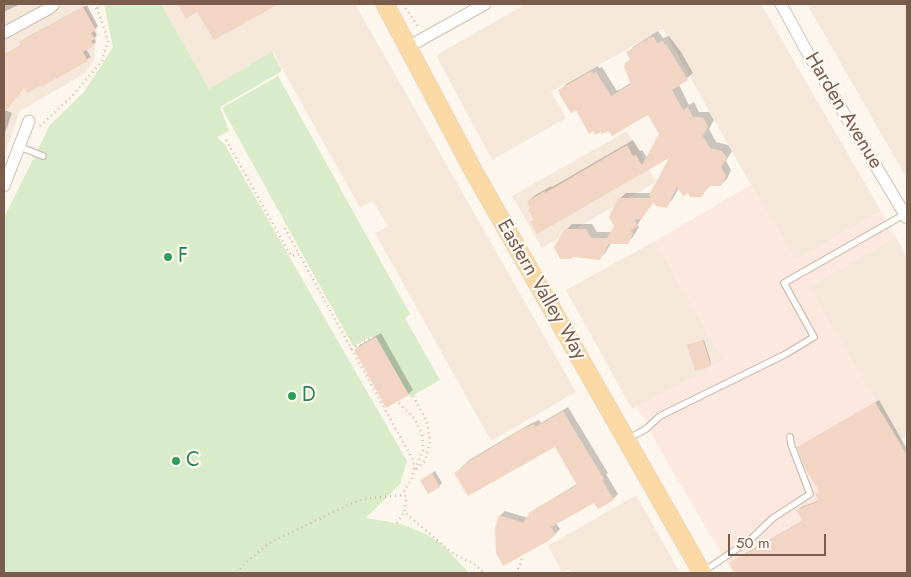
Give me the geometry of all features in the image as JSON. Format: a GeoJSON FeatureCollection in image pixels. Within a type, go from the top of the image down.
{"type":"FeatureCollection","features":[{"type":"Feature","properties":{"kind":"main road","name":"Eastern Valley Way"},"geometry":{"type":"LineString","coordinates":[[385,4],[478,180],[702,573]]}},
{"type":"Feature","properties":{"kind":"street"},"geometry":{"type":"LineString","coordinates":[[4,33],[54,4]]}},
{"type":"Feature","properties":{"kind":"street"},"geometry":{"type":"LineString","coordinates":[[408,47],[485,4]]}},
{"type":"Feature","properties":{"kind":"street","name":"Harden Avenue"},"geometry":{"type":"LineString","coordinates":[[781,4],[806,50],[906,216]]}},
{"type":"Feature","properties":{"kind":"street"},"geometry":{"type":"LineString","coordinates":[[4,186],[20,147],[34,124]]}},
{"type":"Feature","properties":{"kind":"lane"},"geometry":{"type":"LineString","coordinates":[[20,147],[43,156]]}},
{"type":"Feature","properties":{"kind":"lane"},"geometry":{"type":"LineString","coordinates":[[626,439],[646,429],[660,416],[784,355],[814,337],[784,283],[906,216]]}},
{"type":"Feature","properties":{"kind":"lane"},"geometry":{"type":"LineString","coordinates":[[702,573],[750,540],[773,518],[810,494],[790,437]]}},
{"type":"Feature","properties":{"kind":"path"},"geometry":{"type":"LineString","coordinates":[[34,124],[71,97],[102,61],[108,40],[98,12],[93,4]]}},
{"type":"Feature","properties":{"kind":"path"},"geometry":{"type":"LineString","coordinates":[[98,4],[98,12]]}},
{"type":"Feature","properties":{"kind":"path"},"geometry":{"type":"LineString","coordinates":[[404,4],[425,38]]}},
{"type":"Feature","properties":{"kind":"path"},"geometry":{"type":"LineString","coordinates":[[226,140],[291,256],[299,254]]}},
{"type":"Feature","properties":{"kind":"path"},"geometry":{"type":"LineString","coordinates":[[285,228],[413,460],[414,470]]}},
{"type":"Feature","properties":{"kind":"path"},"geometry":{"type":"LineString","coordinates":[[351,349],[375,336]]}},
{"type":"Feature","properties":{"kind":"path"},"geometry":{"type":"LineString","coordinates":[[413,396],[427,422],[430,432],[430,442],[425,461],[414,470]]}},
{"type":"Feature","properties":{"kind":"path"},"geometry":{"type":"LineString","coordinates":[[397,523],[404,512],[406,501],[404,490],[411,481],[422,450],[422,434],[415,419],[399,403]]}},
{"type":"Feature","properties":{"kind":"path"},"geometry":{"type":"LineString","coordinates":[[237,573],[243,564],[270,542],[350,504],[363,499],[404,495]]}},
{"type":"Feature","properties":{"kind":"path"},"geometry":{"type":"LineString","coordinates":[[404,512],[455,555],[473,563],[484,573]]}},
{"type":"Feature","properties":{"kind":"path"},"geometry":{"type":"LineString","coordinates":[[515,573],[520,566],[522,558]]}},
{"type":"Feature","properties":{"kind":"shaded area"},"geometry":{"type":"Polygon","coordinates":[[[4,4],[84,4],[97,26],[94,61],[84,74],[20,111],[4,156],[4,4]]]}},
{"type":"Feature","properties":{"kind":"shaded area"},"geometry":{"type":"Polygon","coordinates":[[[161,4],[355,4],[576,392],[491,441],[375,233],[388,226],[373,201],[360,208],[273,52],[209,89],[161,4]]]}},
{"type":"Feature","properties":{"kind":"shaded area"},"geometry":{"type":"Polygon","coordinates":[[[526,4],[761,4],[881,211],[796,260],[751,185],[663,29],[551,92],[566,118],[492,160],[437,57],[440,53],[526,4]]]}},
{"type":"Feature","properties":{"kind":"shaded area"},"geometry":{"type":"Polygon","coordinates":[[[807,4],[907,4],[907,179],[807,4]]]}},
{"type":"Feature","properties":{"kind":"shaded area"},"geometry":{"type":"Polygon","coordinates":[[[627,131],[656,182],[542,248],[512,196],[627,131]]]}},
{"type":"Feature","properties":{"kind":"shaded area"},"geometry":{"type":"Polygon","coordinates":[[[751,185],[796,260],[881,211],[896,237],[808,287],[907,455],[907,573],[733,573],[663,455],[637,406],[724,361],[655,241],[751,185]]]}},
{"type":"Feature","properties":{"kind":"shaded area"},"geometry":{"type":"Polygon","coordinates":[[[896,237],[907,257],[907,436],[899,441],[808,287],[896,237]]]}},
{"type":"Feature","properties":{"kind":"shaded area"},"geometry":{"type":"Polygon","coordinates":[[[655,241],[724,361],[632,409],[566,290],[655,241]]]}},
{"type":"Feature","properties":{"kind":"shaded area"},"geometry":{"type":"Polygon","coordinates":[[[636,495],[680,573],[572,573],[569,569],[562,572],[548,546],[636,495]]]}},
{"type":"Feature","properties":{"kind":"green space"},"geometry":{"type":"Polygon","coordinates":[[[104,4],[161,4],[209,89],[272,52],[282,70],[220,107],[229,131],[217,137],[225,145],[407,461],[400,484],[366,518],[401,524],[428,535],[443,545],[469,573],[4,573],[4,218],[50,125],[84,92],[113,47],[104,4]]]}},
{"type":"Feature","properties":{"kind":"green space"},"geometry":{"type":"Polygon","coordinates":[[[278,76],[410,314],[405,318],[440,380],[410,397],[374,335],[353,346],[222,108],[278,76]]]}},
{"type":"Feature","properties":{"kind":"building"},"geometry":{"type":"Polygon","coordinates":[[[177,4],[279,4],[214,40],[197,12],[186,19],[177,4]]]}},
{"type":"Feature","properties":{"kind":"building"},"geometry":{"type":"Polygon","coordinates":[[[83,7],[96,30],[91,33],[95,39],[91,41],[94,46],[83,52],[88,61],[27,93],[24,88],[4,113],[4,54],[21,45],[19,42],[83,7]]]}},
{"type":"Feature","properties":{"kind":"building"},"geometry":{"type":"Polygon","coordinates":[[[654,37],[657,43],[663,41],[666,44],[688,80],[672,90],[683,110],[688,107],[693,117],[703,117],[708,127],[703,136],[710,148],[722,151],[727,158],[721,167],[726,176],[721,186],[708,186],[702,197],[690,197],[688,193],[683,196],[677,187],[667,208],[656,206],[653,202],[642,219],[635,219],[637,227],[631,230],[633,234],[628,244],[609,244],[600,260],[573,257],[571,259],[560,259],[554,247],[565,229],[586,229],[591,238],[607,238],[614,226],[609,217],[618,198],[651,198],[649,195],[669,158],[537,234],[530,222],[534,220],[528,210],[530,208],[527,202],[627,145],[633,156],[636,155],[642,165],[659,134],[648,115],[612,136],[609,131],[595,135],[593,131],[589,134],[576,110],[571,113],[558,90],[592,71],[593,74],[596,72],[611,96],[631,84],[624,67],[626,62],[630,60],[626,52],[654,37]]]}},
{"type":"Feature","properties":{"kind":"building"},"geometry":{"type":"Polygon","coordinates":[[[376,337],[409,395],[386,408],[354,350],[376,337]]]}},
{"type":"Feature","properties":{"kind":"building"},"geometry":{"type":"Polygon","coordinates":[[[703,340],[711,366],[695,371],[687,345],[703,340]]]}},
{"type":"Feature","properties":{"kind":"building"},"geometry":{"type":"Polygon","coordinates":[[[875,402],[907,455],[907,573],[735,573],[729,563],[803,521],[796,510],[819,501],[815,494],[819,491],[805,468],[797,447],[875,402]]]}},
{"type":"Feature","properties":{"kind":"building"},"geometry":{"type":"Polygon","coordinates":[[[563,411],[604,479],[602,480],[614,500],[598,509],[594,503],[551,527],[556,535],[550,538],[550,540],[503,566],[496,553],[495,528],[499,515],[523,523],[530,512],[577,485],[555,447],[468,496],[454,473],[464,467],[463,465],[522,429],[534,424],[536,427],[563,411]]]}},
{"type":"Feature","properties":{"kind":"building"},"geometry":{"type":"Polygon","coordinates":[[[432,473],[440,487],[428,494],[420,480],[432,473]]]}},
{"type":"Feature","properties":{"kind":"place","name":"F"},"geometry":{"type":"Point","coordinates":[168,257]}},
{"type":"Feature","properties":{"kind":"place","name":"D"},"geometry":{"type":"Point","coordinates":[292,396]}},
{"type":"Feature","properties":{"kind":"place","name":"C"},"geometry":{"type":"Point","coordinates":[176,461]}}]}
